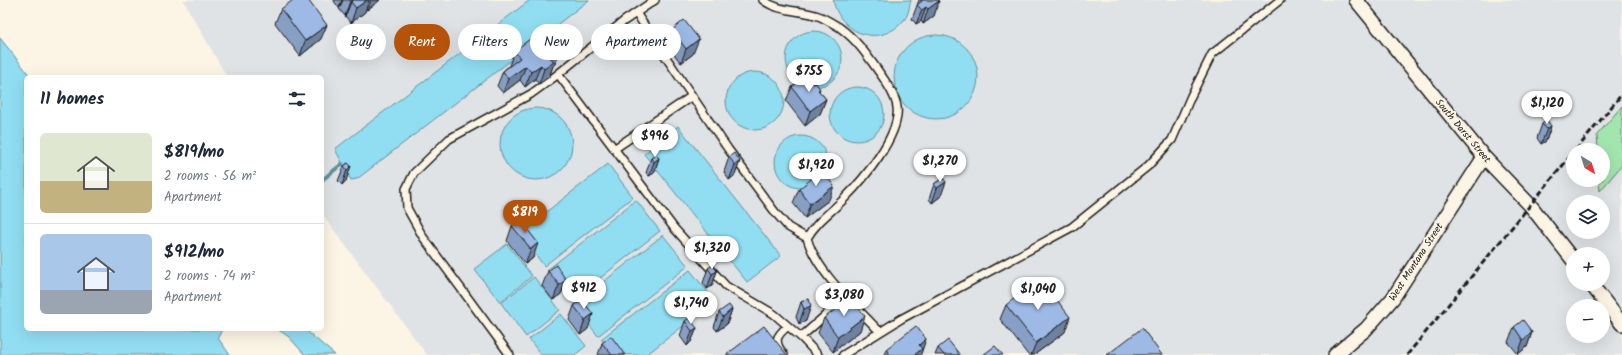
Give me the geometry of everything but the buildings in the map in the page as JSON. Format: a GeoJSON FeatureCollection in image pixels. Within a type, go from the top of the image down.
{"type":"FeatureCollection","features":[{"type":"Feature","properties":{"kind":"street","name":"South Darst Street"},"geometry":{"type":"LineString","coordinates":[[1356,0],[1484,157],[1530,205],[1566,251]]}},
{"type":"Feature","properties":{"kind":"street","name":"West Montana Street"},"geometry":{"type":"LineString","coordinates":[[1335,355],[1366,329],[1393,298],[1484,157]]}},
{"type":"Feature","properties":{"kind":"street"},"geometry":{"type":"LineString","coordinates":[[1596,291],[1622,324]]}},
{"type":"Feature","properties":{"kind":"lane"},"geometry":{"type":"LineString","coordinates":[[510,355],[423,238],[408,208],[406,189],[414,173],[449,139],[531,94],[655,0]]}},
{"type":"Feature","properties":{"kind":"lane"},"geometry":{"type":"LineString","coordinates":[[763,0],[771,6],[820,17],[843,31],[857,42],[884,80],[897,106],[897,121],[887,145],[864,177],[844,199],[814,225],[807,238]]}},
{"type":"Feature","properties":{"kind":"lane"},"geometry":{"type":"LineString","coordinates":[[843,355],[879,331],[1072,227],[1148,166],[1172,140],[1191,96],[1212,54],[1280,0]]}},
{"type":"Feature","properties":{"kind":"lane"},"geometry":{"type":"LineString","coordinates":[[636,13],[728,149],[775,212],[788,227],[807,238],[811,252],[821,268],[879,331]]}},
{"type":"Feature","properties":{"kind":"lane"},"geometry":{"type":"LineString","coordinates":[[558,74],[674,228],[726,286],[774,314],[801,337],[818,355]]}},
{"type":"Feature","properties":{"kind":"lane"},"geometry":{"type":"LineString","coordinates":[[614,149],[692,96]]}},
{"type":"Feature","properties":{"kind":"lane"},"geometry":{"type":"LineString","coordinates":[[801,337],[847,296]]}},
{"type":"Feature","properties":{"kind":"lane"},"geometry":{"type":"LineString","coordinates":[[784,355],[777,342],[778,334],[788,326]]}},
{"type":"Feature","properties":{"kind":"shaded area"},"geometry":{"type":"Polygon","coordinates":[[[183,0],[1622,0],[1622,355],[427,355],[324,217],[324,75],[226,75],[183,0]]]}},
{"type":"Feature","properties":{"kind":"green space"},"geometry":{"type":"Polygon","coordinates":[[[1622,106],[1622,165],[1610,179],[1610,143],[1598,143],[1597,135],[1622,106]]]}},
{"type":"Feature","properties":{"kind":"water"},"geometry":{"type":"Polygon","coordinates":[[[530,0],[589,0],[558,24],[530,24],[530,46],[522,52],[522,24],[499,24],[530,0]]]}},
{"type":"Feature","properties":{"kind":"water"},"geometry":{"type":"Polygon","coordinates":[[[833,0],[911,0],[908,13],[904,20],[894,29],[884,34],[873,35],[862,34],[852,29],[844,22],[837,12],[833,0]]]}},
{"type":"Feature","properties":{"kind":"water"},"geometry":{"type":"Polygon","coordinates":[[[814,31],[825,33],[834,39],[840,48],[842,59],[840,70],[834,79],[825,85],[814,87],[803,85],[794,79],[788,70],[786,59],[788,48],[794,39],[803,33],[814,31]]]}},
{"type":"Feature","properties":{"kind":"water"},"geometry":{"type":"Polygon","coordinates":[[[936,35],[952,38],[966,47],[975,61],[978,77],[975,93],[966,107],[952,116],[936,119],[920,116],[906,107],[897,93],[894,77],[897,61],[906,47],[920,38],[936,35]]]}},
{"type":"Feature","properties":{"kind":"water"},"geometry":{"type":"Polygon","coordinates":[[[0,38],[29,75],[24,75],[24,331],[221,331],[218,338],[230,355],[0,355],[0,38]]]}},
{"type":"Feature","properties":{"kind":"water"},"geometry":{"type":"Polygon","coordinates":[[[458,55],[458,60],[511,60],[357,179],[351,180],[335,149],[458,55]]]}},
{"type":"Feature","properties":{"kind":"water"},"geometry":{"type":"Polygon","coordinates":[[[755,72],[771,77],[779,85],[784,101],[779,117],[771,125],[755,130],[739,125],[731,117],[726,101],[731,85],[739,77],[755,72]]]}},
{"type":"Feature","properties":{"kind":"water"},"geometry":{"type":"Polygon","coordinates":[[[857,87],[867,89],[876,95],[882,104],[884,114],[882,124],[876,133],[867,139],[857,141],[847,139],[838,133],[832,124],[830,114],[832,104],[838,95],[847,89],[857,87]]]}},
{"type":"Feature","properties":{"kind":"water"},"geometry":{"type":"Polygon","coordinates":[[[536,108],[556,114],[566,124],[572,144],[566,164],[556,174],[536,180],[516,174],[506,164],[500,144],[506,124],[516,114],[536,108]]]}},
{"type":"Feature","properties":{"kind":"water"},"geometry":{"type":"Polygon","coordinates":[[[678,126],[781,256],[747,282],[644,154],[678,126]]]}},
{"type":"Feature","properties":{"kind":"water"},"geometry":{"type":"Polygon","coordinates":[[[796,136],[806,136],[820,143],[827,157],[827,167],[820,181],[806,188],[796,188],[786,184],[779,177],[775,167],[775,157],[779,147],[786,140],[796,136]]]}},
{"type":"Feature","properties":{"kind":"water"},"geometry":{"type":"Polygon","coordinates":[[[608,164],[633,197],[544,266],[519,233],[608,164]]]}},
{"type":"Feature","properties":{"kind":"water"},"geometry":{"type":"Polygon","coordinates":[[[636,200],[660,231],[571,301],[547,270],[636,200]]]}},
{"type":"Feature","properties":{"kind":"water"},"geometry":{"type":"Polygon","coordinates":[[[663,235],[688,266],[598,336],[574,305],[663,235]]]}},
{"type":"Feature","properties":{"kind":"water"},"geometry":{"type":"Polygon","coordinates":[[[507,244],[532,276],[500,302],[474,269],[507,244]]]}},
{"type":"Feature","properties":{"kind":"water"},"geometry":{"type":"Polygon","coordinates":[[[690,270],[715,301],[646,355],[614,355],[601,339],[690,270]]]}},
{"type":"Feature","properties":{"kind":"water"},"geometry":{"type":"Polygon","coordinates":[[[534,277],[560,310],[526,337],[501,303],[534,277]]]}},
{"type":"Feature","properties":{"kind":"water"},"geometry":{"type":"Polygon","coordinates":[[[561,314],[586,346],[575,355],[541,355],[529,339],[561,314]]]}},
{"type":"Feature","properties":{"kind":"water"},"geometry":{"type":"Polygon","coordinates":[[[280,331],[308,331],[335,355],[305,355],[289,337],[280,331]]]}},
{"type":"Feature","properties":{"kind":"waterway"},"geometry":{"type":"LineString","coordinates":[[324,178],[342,164]]}},
{"type":"Feature","properties":{"kind":"railway"},"geometry":{"type":"LineString","coordinates":[[1582,143],[1622,94]]}},
{"type":"Feature","properties":{"kind":"railway"},"geometry":{"type":"LineString","coordinates":[[1407,355],[1566,162]]}}]}
